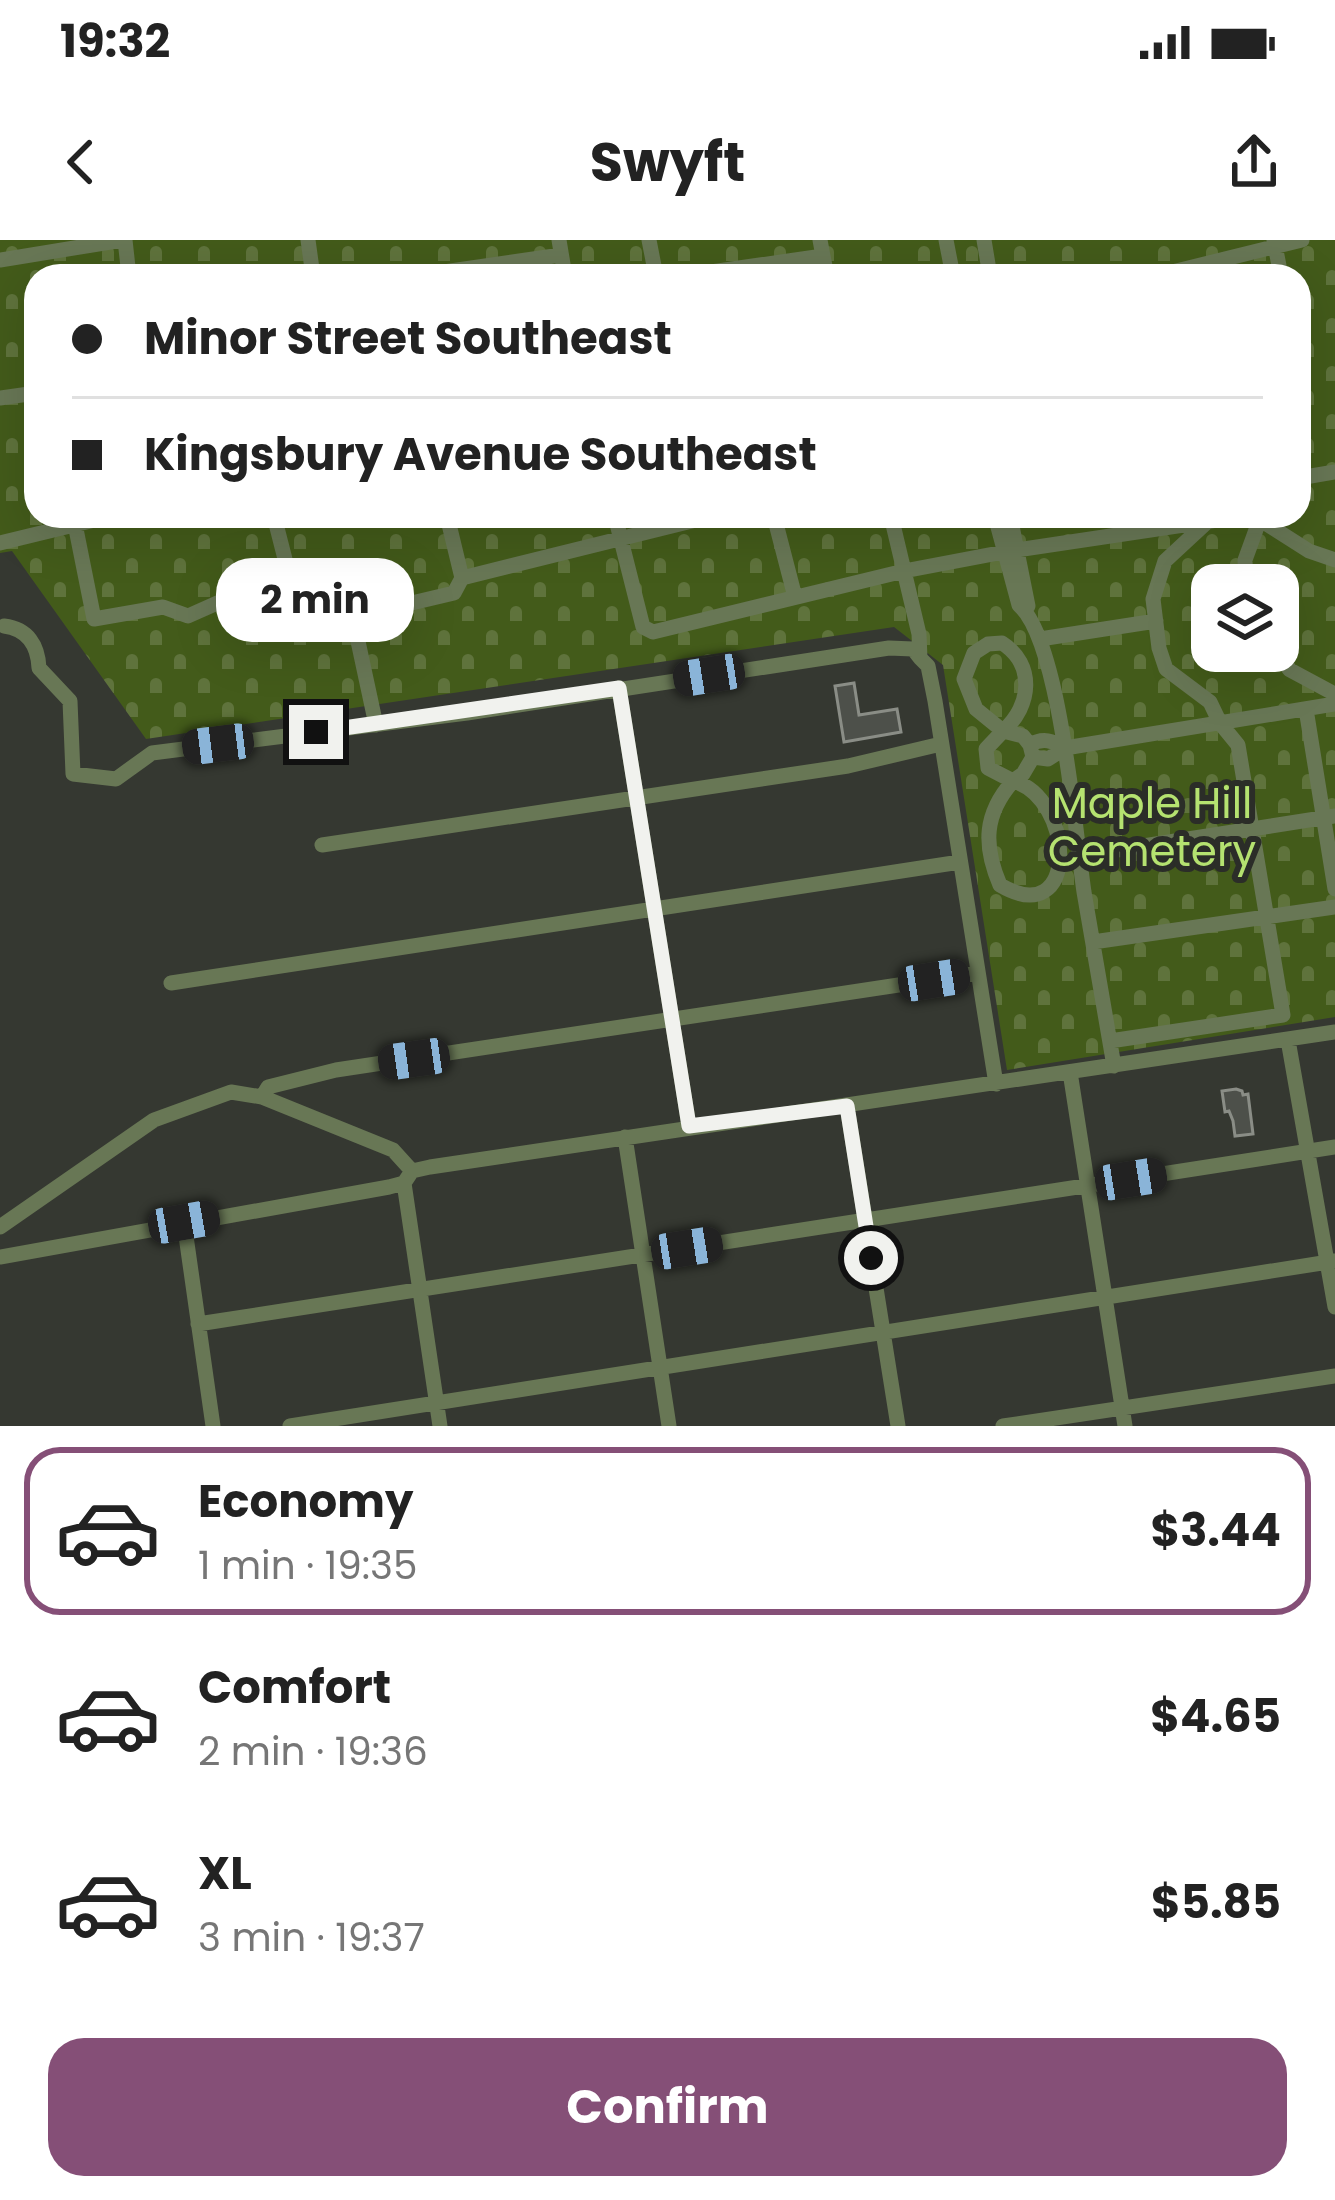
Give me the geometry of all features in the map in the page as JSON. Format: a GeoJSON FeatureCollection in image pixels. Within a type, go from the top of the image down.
{"type":"FeatureCollection","features":[{"type":"Feature","properties":{"kind":"street"},"geometry":{"type":"LineString","coordinates":[[0,260],[124,240]]}},
{"type":"Feature","properties":{"kind":"street"},"geometry":{"type":"LineString","coordinates":[[1199,264],[1302,240]]}},
{"type":"Feature","properties":{"kind":"street"},"geometry":{"type":"LineString","coordinates":[[478,264],[560,248]]}},
{"type":"Feature","properties":{"kind":"street"},"geometry":{"type":"LineString","coordinates":[[742,264],[821,248]]}},
{"type":"Feature","properties":{"kind":"street"},"geometry":{"type":"LineString","coordinates":[[34,255],[35,264]]}},
{"type":"Feature","properties":{"kind":"street"},"geometry":{"type":"LineString","coordinates":[[0,543],[53,528]]}},
{"type":"Feature","properties":{"kind":"street"},"geometry":{"type":"LineString","coordinates":[[86,528],[94,620],[163,607],[188,616],[251,586],[271,585]]}},
{"type":"Feature","properties":{"kind":"street"},"geometry":{"type":"LineString","coordinates":[[271,585],[285,559],[277,528]]}},
{"type":"Feature","properties":{"kind":"street"},"geometry":{"type":"LineString","coordinates":[[271,585],[291,623],[306,628],[454,593],[462,578],[450,528]]}},
{"type":"Feature","properties":{"kind":"street"},"geometry":{"type":"LineString","coordinates":[[618,528],[643,627],[653,632],[904,571],[1150,528]]}},
{"type":"Feature","properties":{"kind":"street"},"geometry":{"type":"LineString","coordinates":[[462,578],[659,528]]}},
{"type":"Feature","properties":{"kind":"street"},"geometry":{"type":"LineString","coordinates":[[776,528],[795,597]]}},
{"type":"Feature","properties":{"kind":"street"},"geometry":{"type":"LineString","coordinates":[[894,528],[919,634],[920,658]]}},
{"type":"Feature","properties":{"kind":"street"},"geometry":{"type":"LineString","coordinates":[[1000,528],[1011,551]]}},
{"type":"Feature","properties":{"kind":"street"},"geometry":{"type":"LineString","coordinates":[[1010,528],[1019,605],[1030,615],[1040,639],[1065,748],[1114,1066]]}},
{"type":"Feature","properties":{"kind":"street"},"geometry":{"type":"LineString","coordinates":[[1110,1041],[1283,1015],[1238,745],[1210,702],[1166,669],[1156,621],[1153,599],[1165,561],[1196,528]]}},
{"type":"Feature","properties":{"kind":"street"},"geometry":{"type":"LineString","coordinates":[[1245,564],[1252,528]]}},
{"type":"Feature","properties":{"kind":"street"},"geometry":{"type":"LineString","coordinates":[[1273,528],[1335,560]]}},
{"type":"Feature","properties":{"kind":"street"},"geometry":{"type":"LineString","coordinates":[[353,618],[376,725]]}},
{"type":"Feature","properties":{"kind":"street"},"geometry":{"type":"LineString","coordinates":[[1040,639],[1156,621]]}},
{"type":"Feature","properties":{"kind":"street"},"geometry":{"type":"LineString","coordinates":[[4,626],[30,637],[39,668],[70,701],[73,774],[116,778],[152,753],[376,725],[889,648],[913,649],[928,666],[995,1084]]}},
{"type":"Feature","properties":{"kind":"street"},"geometry":{"type":"LineString","coordinates":[[1032,751],[1024,774],[1012,781],[992,809],[987,844],[1000,884],[1016,894],[1032,896],[1047,891],[1056,877],[1060,844],[1040,799],[1025,784],[1012,781],[988,768],[986,757],[986,749],[1004,731],[1014,722],[1022,704],[1026,670],[1018,654],[1003,644],[988,644],[974,653],[964,679],[976,709],[1004,731],[1023,736],[1032,751],[1048,759],[1065,748],[1335,704],[1331,692],[1294,672]]}},
{"type":"Feature","properties":{"kind":"street"},"geometry":{"type":"LineString","coordinates":[[619,688],[689,1126]]}},
{"type":"Feature","properties":{"kind":"street"},"geometry":{"type":"LineString","coordinates":[[1306,709],[1329,817],[1335,889]]}},
{"type":"Feature","properties":{"kind":"street"},"geometry":{"type":"LineString","coordinates":[[322,845],[848,766],[941,744]]}},
{"type":"Feature","properties":{"kind":"street"},"geometry":{"type":"LineString","coordinates":[[1079,856],[1329,817]]}},
{"type":"Feature","properties":{"kind":"street"},"geometry":{"type":"LineString","coordinates":[[171,982],[960,862]]}},
{"type":"Feature","properties":{"kind":"street"},"geometry":{"type":"LineString","coordinates":[[1093,942],[1335,907]]}},
{"type":"Feature","properties":{"kind":"street"},"geometry":{"type":"LineString","coordinates":[[262,1097],[268,1087],[336,1070],[978,973]]}},
{"type":"Feature","properties":{"kind":"street"},"geometry":{"type":"LineString","coordinates":[[0,1257],[625,1136],[1335,1032]]}},
{"type":"Feature","properties":{"kind":"street"},"geometry":{"type":"LineString","coordinates":[[1288,1040],[1332,1262],[1335,1307]]}},
{"type":"Feature","properties":{"kind":"street"},"geometry":{"type":"LineString","coordinates":[[1070,1072],[1126,1426]]}},
{"type":"Feature","properties":{"kind":"street"},"geometry":{"type":"LineString","coordinates":[[0,1227],[154,1120],[231,1092],[262,1097],[393,1150],[408,1177],[440,1426]]}},
{"type":"Feature","properties":{"kind":"street"},"geometry":{"type":"LineString","coordinates":[[847,1106],[898,1426]]}},
{"type":"Feature","properties":{"kind":"street"},"geometry":{"type":"LineString","coordinates":[[625,1136],[668,1426]]}},
{"type":"Feature","properties":{"kind":"street"},"geometry":{"type":"LineString","coordinates":[[198,1324],[1335,1147]]}},
{"type":"Feature","properties":{"kind":"street"},"geometry":{"type":"LineString","coordinates":[[184,1222],[213,1426]]}},
{"type":"Feature","properties":{"kind":"street"},"geometry":{"type":"LineString","coordinates":[[290,1426],[1332,1262]]}},
{"type":"Feature","properties":{"kind":"street"},"geometry":{"type":"LineString","coordinates":[[1003,1426],[1335,1376]]}},
{"type":"Feature","properties":{"kind":"green space","name":"Maple Hill Cemetery"},"geometry":{"type":"Polygon","coordinates":[[[0,240],[1335,240],[1335,1017],[1007,1070],[943,665],[894,627],[146,739],[12,551],[0,553],[0,240]]]}},
{"type":"Feature","properties":{"kind":"building"},"geometry":{"type":"Polygon","coordinates":[[[854,683],[859,715],[897,709],[901,732],[844,742],[835,686],[854,683]]]}},
{"type":"Feature","properties":{"kind":"building"},"geometry":{"type":"Polygon","coordinates":[[[1222,1091],[1248,1094],[1253,1134],[1235,1136],[1229,1111],[1225,1112],[1222,1091]]]}},
{"type":"Feature","properties":{"kind":"route"},"geometry":{"type":"LineString","coordinates":[[316,732],[619,688],[689,1126],[847,1106],[871,1258]]}}]}
